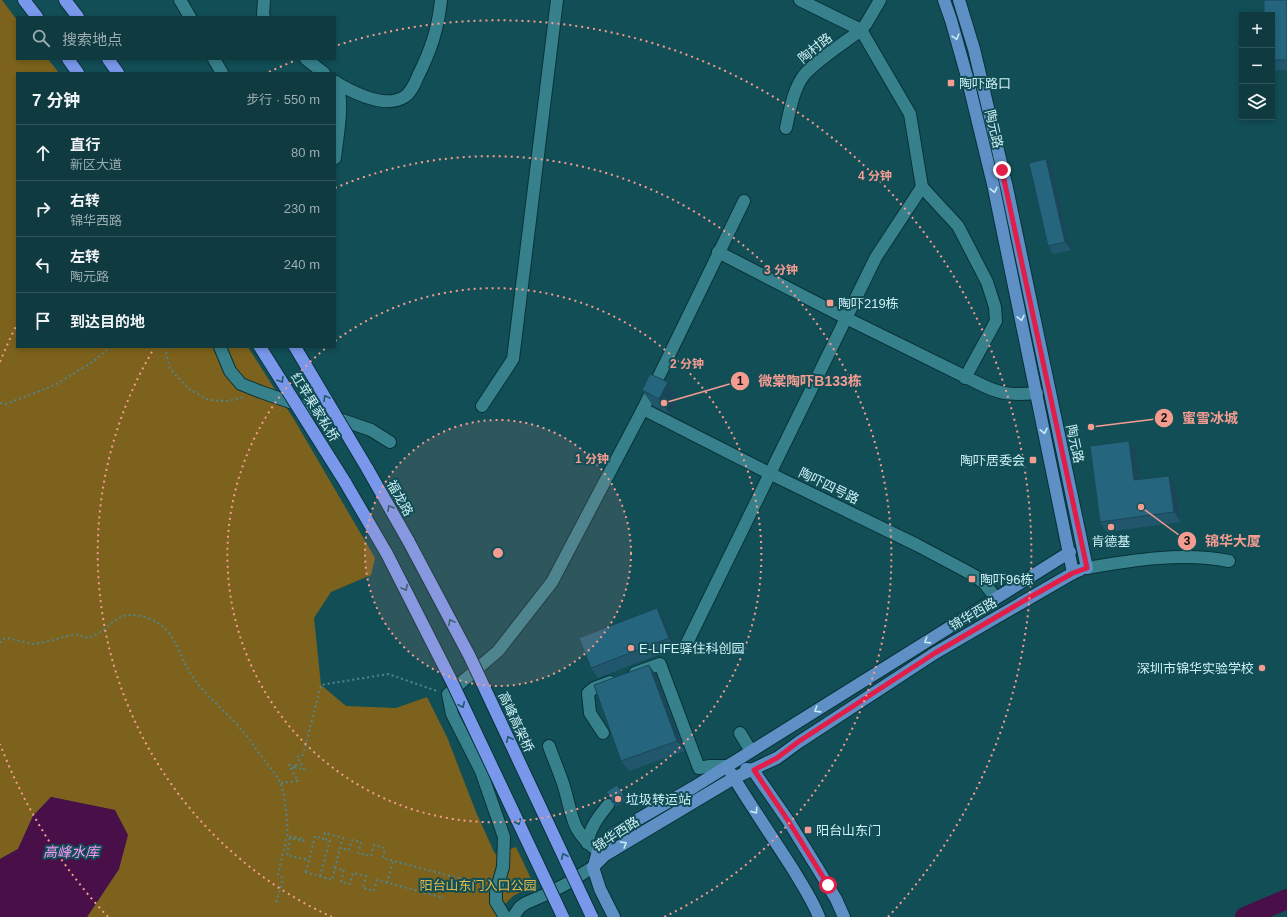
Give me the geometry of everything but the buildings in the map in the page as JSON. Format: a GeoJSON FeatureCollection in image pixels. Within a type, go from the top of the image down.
{"type":"FeatureCollection","features":[{"type":"Feature","properties":{"kind":"highway"},"geometry":{"type":"LineString","coordinates":[[65,0],[77,16]]}},
{"type":"Feature","properties":{"kind":"highway"},"geometry":{"type":"LineString","coordinates":[[27,3],[36,16]]}},
{"type":"Feature","properties":{"kind":"highway"},"geometry":{"type":"LineString","coordinates":[[69,60],[77,72]]}},
{"type":"Feature","properties":{"kind":"highway"},"geometry":{"type":"LineString","coordinates":[[109,60],[117,72]]}},
{"type":"Feature","properties":{"kind":"highway","name":"红苹果家私桥"},"geometry":{"type":"LineString","coordinates":[[261,348],[345,482],[387,554],[451,680],[563,917]]}},
{"type":"Feature","properties":{"kind":"highway","name":"红苹果家私桥"},"geometry":{"type":"LineString","coordinates":[[296,348],[367,468]]}},
{"type":"Feature","properties":{"kind":"highway","name":"福龙路"},"geometry":{"type":"LineString","coordinates":[[367,468],[409,542]]}},
{"type":"Feature","properties":{"kind":"highway","name":"高峰高架桥"},"geometry":{"type":"LineString","coordinates":[[409,542],[470,657],[592,917]]}},
{"type":"Feature","properties":{"kind":"main road","name":"陶元路"},"geometry":{"type":"LineString","coordinates":[[944,0],[968,77],[993,184],[1070,552],[1073,573]]}},
{"type":"Feature","properties":{"kind":"main road","name":"陶元路"},"geometry":{"type":"LineString","coordinates":[[959,0],[976,55],[1007,188],[1087,568]]}},
{"type":"Feature","properties":{"kind":"main road"},"geometry":{"type":"LineString","coordinates":[[1070,552],[1087,568]]}},
{"type":"Feature","properties":{"kind":"main road","name":"锦华西路"},"geometry":{"type":"LineString","coordinates":[[593,867],[598,851],[611,836],[727,766],[1070,552]]}},
{"type":"Feature","properties":{"kind":"main road","name":"锦华西路"},"geometry":{"type":"LineString","coordinates":[[593,867],[605,855],[734,778],[777,758],[798,742],[935,653],[1073,573],[1087,568]]}},
{"type":"Feature","properties":{"kind":"main road"},"geometry":{"type":"LineString","coordinates":[[727,766],[754,770],[789,822],[836,899],[844,917]]}},
{"type":"Feature","properties":{"kind":"main road"},"geometry":{"type":"LineString","coordinates":[[727,766],[771,833],[807,893],[819,917]]}},
{"type":"Feature","properties":{"kind":"main road"},"geometry":{"type":"LineString","coordinates":[[771,833],[789,822]]}},
{"type":"Feature","properties":{"kind":"main road"},"geometry":{"type":"LineString","coordinates":[[593,867],[598,884],[614,917]]}},
{"type":"Feature","properties":{"kind":"street"},"geometry":{"type":"LineString","coordinates":[[180,0],[189,16]]}},
{"type":"Feature","properties":{"kind":"street"},"geometry":{"type":"LineString","coordinates":[[264,0],[264,16]]}},
{"type":"Feature","properties":{"kind":"street"},"geometry":{"type":"LineString","coordinates":[[336,82],[364,96],[380,100],[395,100],[406,96],[414,85],[429,55],[438,22],[441,0]]}},
{"type":"Feature","properties":{"kind":"street"},"geometry":{"type":"LineString","coordinates":[[482,406],[513,359],[557,0]]}},
{"type":"Feature","properties":{"kind":"street"},"geometry":{"type":"LineString","coordinates":[[800,0],[861,30],[910,114],[922,187],[958,226],[987,282],[995,307],[996,321],[965,378]]}},
{"type":"Feature","properties":{"kind":"street","name":"陶村路"},"geometry":{"type":"LineString","coordinates":[[786,128],[791,104],[797,88],[804,76],[815,65],[861,30],[880,0]]}},
{"type":"Feature","properties":{"kind":"street"},"geometry":{"type":"LineString","coordinates":[[215,60],[221,72]]}},
{"type":"Feature","properties":{"kind":"street"},"geometry":{"type":"LineString","coordinates":[[307,60],[323,72]]}},
{"type":"Feature","properties":{"kind":"street"},"geometry":{"type":"LineString","coordinates":[[336,82],[339,89],[341,102],[336,149]]}},
{"type":"Feature","properties":{"kind":"street"},"geometry":{"type":"LineString","coordinates":[[687,643],[876,257],[922,187]]}},
{"type":"Feature","properties":{"kind":"street"},"geometry":{"type":"LineString","coordinates":[[505,917],[496,902],[496,892],[503,867],[504,837],[481,770],[452,714],[448,694],[498,650],[552,582],[643,409],[744,201]]}},
{"type":"Feature","properties":{"kind":"street"},"geometry":{"type":"LineString","coordinates":[[718,252],[965,378],[1002,393],[1036,393]]}},
{"type":"Feature","properties":{"kind":"street"},"geometry":{"type":"LineString","coordinates":[[220,348],[230,371],[242,384],[371,430],[390,442]]}},
{"type":"Feature","properties":{"kind":"street","name":"陶吓四号路"},"geometry":{"type":"LineString","coordinates":[[643,409],[771,474],[917,545],[975,576],[988,587],[996,598]]}},
{"type":"Feature","properties":{"kind":"street"},"geometry":{"type":"LineString","coordinates":[[1087,568],[1183,556],[1230,561]]}},
{"type":"Feature","properties":{"kind":"street"},"geometry":{"type":"LineString","coordinates":[[603,733],[590,713],[588,693],[594,688],[660,664],[687,717],[699,768],[710,766],[727,766]]}},
{"type":"Feature","properties":{"kind":"street"},"geometry":{"type":"LineString","coordinates":[[740,733],[751,751]]}},
{"type":"Feature","properties":{"kind":"street"},"geometry":{"type":"LineString","coordinates":[[549,746],[562,782],[573,822],[578,833],[587,843],[598,851]]}},
{"type":"Feature","properties":{"kind":"street"},"geometry":{"type":"LineString","coordinates":[[587,843],[590,831],[597,818],[608,805]]}},
{"type":"Feature","properties":{"kind":"street"},"geometry":{"type":"LineString","coordinates":[[513,917],[520,907],[526,903],[561,887],[593,867]]}},
{"type":"Feature","properties":{"kind":"path"},"geometry":{"type":"LineString","coordinates":[[0,403],[6,404],[55,385],[94,361],[109,348]]}},
{"type":"Feature","properties":{"kind":"path"},"geometry":{"type":"LineString","coordinates":[[165,348],[170,369],[189,389],[209,400],[228,402],[261,392]]}},
{"type":"Feature","properties":{"kind":"path"},"geometry":{"type":"LineString","coordinates":[[0,644],[3,639],[6,638],[34,644],[50,642],[75,634],[88,638],[105,629],[117,618],[127,615],[153,620],[166,628],[175,642],[187,669],[200,688],[240,728],[281,783],[289,828],[278,874],[283,880],[276,902]]}},
{"type":"Feature","properties":{"kind":"path"},"geometry":{"type":"LineString","coordinates":[[281,783],[298,781],[289,765],[295,769],[295,764],[302,770],[304,769],[297,757],[303,755],[321,685],[388,674],[448,694]]}},
{"type":"Feature","properties":{"kind":"path"},"geometry":{"type":"LineString","coordinates":[[320,876],[330,840],[323,839],[315,836],[305,872],[332,880],[343,838],[325,833],[323,839]]}},
{"type":"Feature","properties":{"kind":"path"},"geometry":{"type":"LineString","coordinates":[[287,836],[304,839],[303,841],[290,838],[287,854],[309,860]]}},
{"type":"Feature","properties":{"kind":"path"},"geometry":{"type":"LineString","coordinates":[[340,848],[349,850],[352,840],[361,842],[358,853],[371,856],[374,845],[385,848],[383,858],[490,885]]}},
{"type":"Feature","properties":{"kind":"path"},"geometry":{"type":"LineString","coordinates":[[387,883],[393,861]]}},
{"type":"Feature","properties":{"kind":"path"},"geometry":{"type":"LineString","coordinates":[[335,868],[344,870],[341,882],[350,884],[353,873],[366,876],[363,888],[374,891],[377,880],[444,898]]}},
{"type":"Feature","properties":{"kind":"green space","name":"阳台山东门入口公园"},"geometry":{"type":"Polygon","coordinates":[[[0,0],[2,0],[16,19],[16,60],[49,60],[58,72],[16,72],[16,348],[249,348],[295,421],[375,558],[371,575],[331,592],[314,618],[321,685],[346,706],[396,708],[427,697],[447,737],[476,812],[495,854],[516,847],[534,885],[513,896],[501,908],[502,917],[87,917],[119,869],[114,810],[51,797],[33,816],[18,849],[0,859],[0,0]]]}},
{"type":"Feature","properties":{"kind":"water","name":"高峰水库"},"geometry":{"type":"Polygon","coordinates":[[[51,797],[115,810],[128,835],[119,869],[87,917],[0,917],[0,859],[18,849],[33,816],[51,797]]]}},
{"type":"Feature","properties":{"kind":"waterway"},"geometry":{"type":"LineString","coordinates":[[1245,917],[1287,899]]}},
{"type":"Feature","properties":{"kind":"place","name":"陶吓路口"},"geometry":{"type":"Point","coordinates":[951,83]}},
{"type":"Feature","properties":{"kind":"place","name":"陶吓219栋"},"geometry":{"type":"Point","coordinates":[830,303]}},
{"type":"Feature","properties":{"kind":"place","name":"微棠陶吓B133栋"},"geometry":{"type":"Point","coordinates":[664,403]}},
{"type":"Feature","properties":{"kind":"place","name":"蜜雪冰城"},"geometry":{"type":"Point","coordinates":[1091,427]}},
{"type":"Feature","properties":{"kind":"place","name":"陶吓居委会"},"geometry":{"type":"Point","coordinates":[1033,460]}},
{"type":"Feature","properties":{"kind":"place","name":"锦华大厦"},"geometry":{"type":"Point","coordinates":[1141,507]}},
{"type":"Feature","properties":{"kind":"place","name":"肯德基"},"geometry":{"type":"Point","coordinates":[1111,527]}},
{"type":"Feature","properties":{"kind":"place","name":"陶吓96栋"},"geometry":{"type":"Point","coordinates":[972,579]}},
{"type":"Feature","properties":{"kind":"place","name":"E-LIFE驿住科创园"},"geometry":{"type":"Point","coordinates":[631,648]}},
{"type":"Feature","properties":{"kind":"place","name":"深圳市锦华实验学校"},"geometry":{"type":"Point","coordinates":[1262,668]}},
{"type":"Feature","properties":{"kind":"place","name":"垃圾转运站"},"geometry":{"type":"Point","coordinates":[618,799]}},
{"type":"Feature","properties":{"kind":"place","name":"阳台山东门"},"geometry":{"type":"Point","coordinates":[808,830]}},
{"type":"Feature","properties":{"kind":"route"},"geometry":{"type":"LineString","coordinates":[[828,885],[789,822],[754,770],[777,758],[798,742],[935,653],[1073,573],[1087,568],[1002,170]]}}]}
